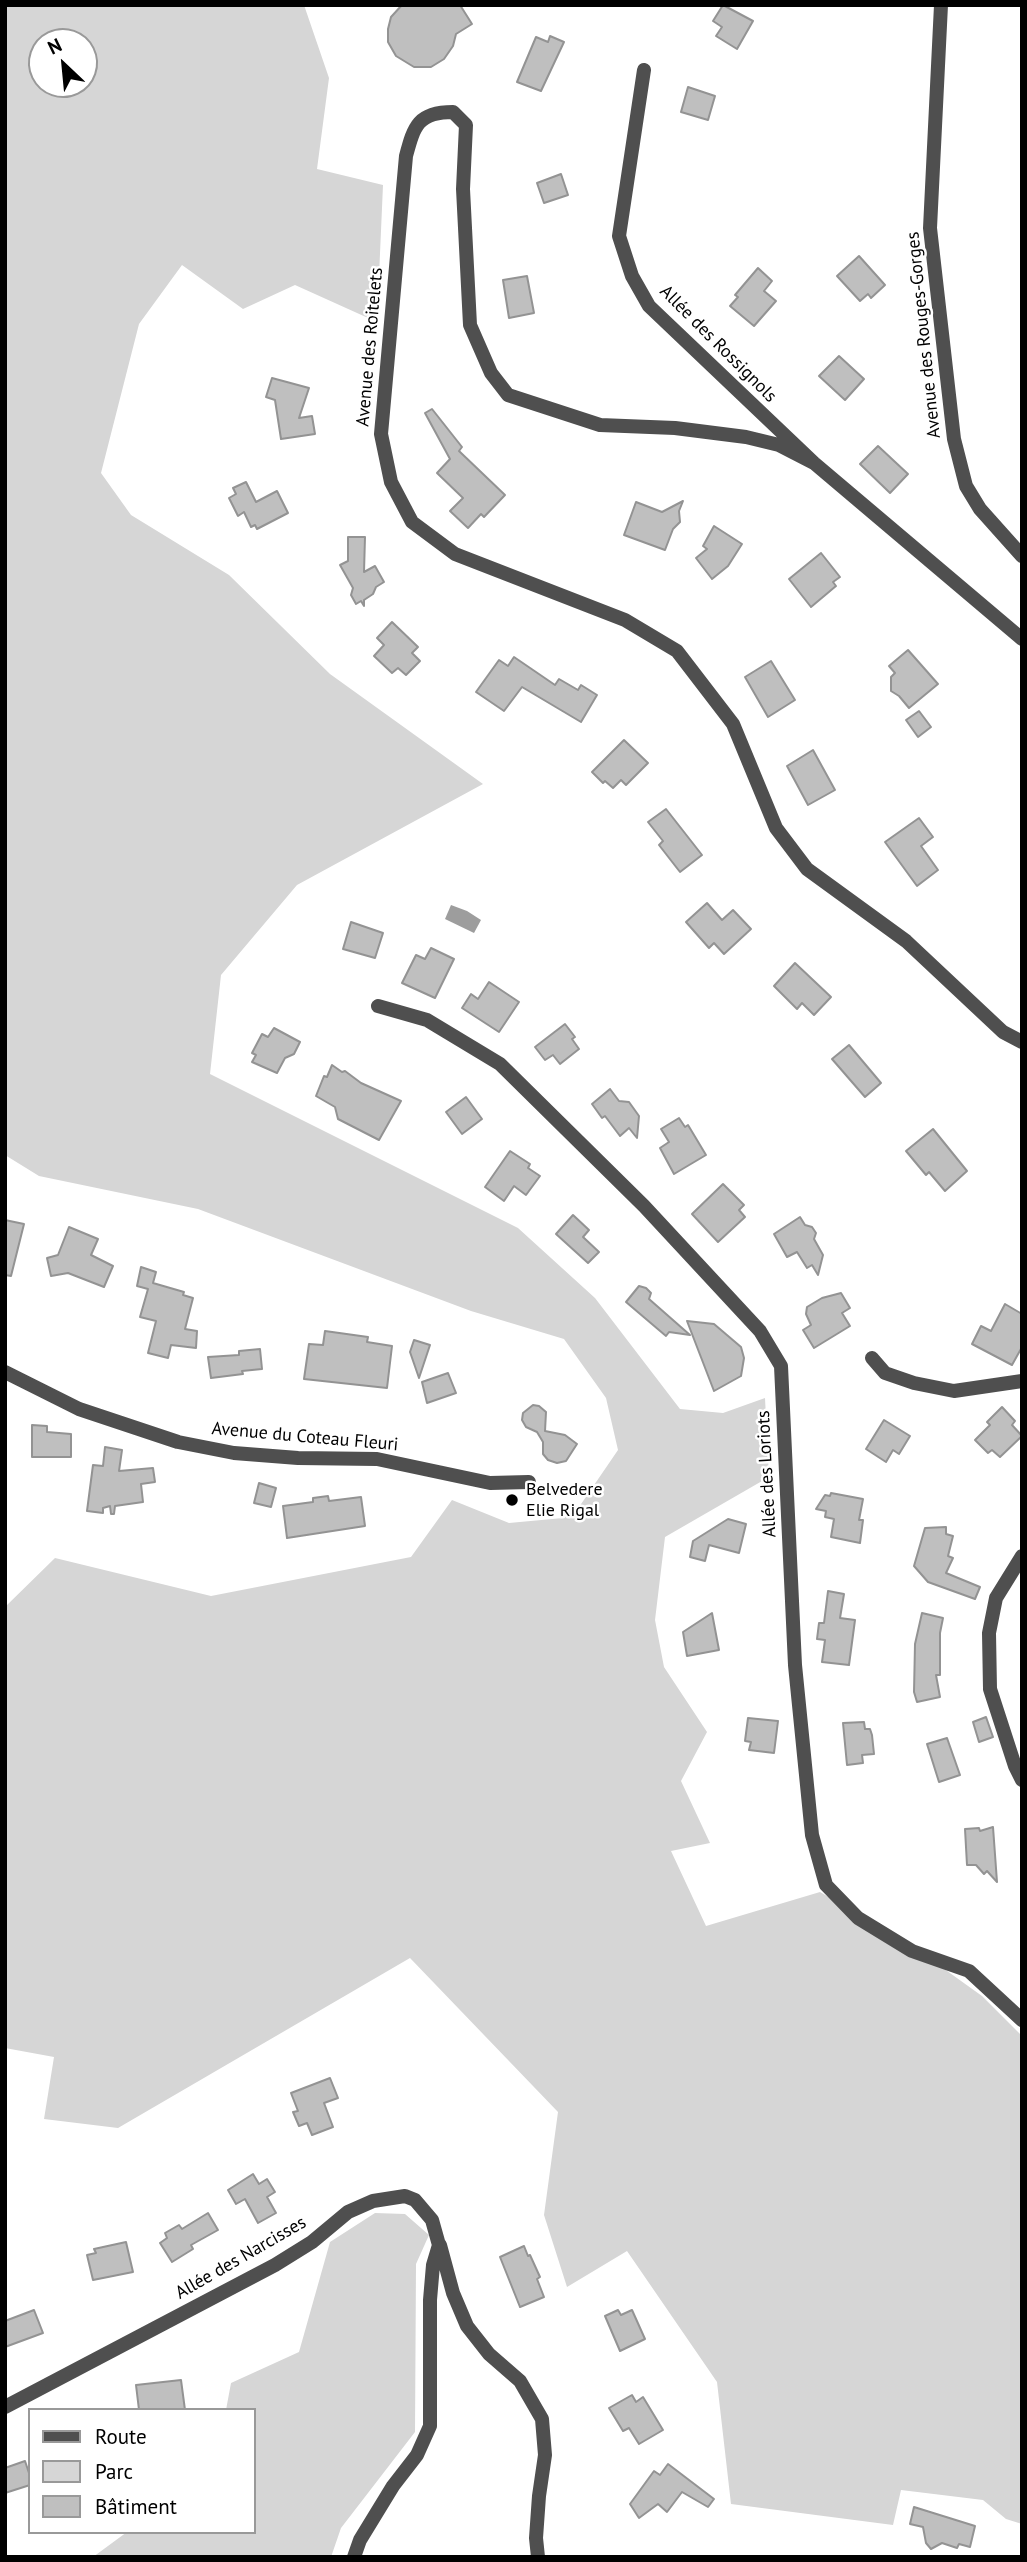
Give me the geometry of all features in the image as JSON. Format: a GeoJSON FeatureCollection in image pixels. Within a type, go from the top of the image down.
{"type":"FeatureCollection","features":[{"type":"Feature","properties":{"kind":"street","name":"Avenue des Rouges-Gorges"},"geometry":{"type":"LineString","coordinates":[[941,5],[930,228],[954,439],[966,486],[981,509],[1022,556]]}},
{"type":"Feature","properties":{"kind":"street","name":"Allée des Rossignols"},"geometry":{"type":"LineString","coordinates":[[644,70],[619,236],[632,276],[649,306],[814,463]]}},
{"type":"Feature","properties":{"kind":"street","name":"Avenue des Roitelets"},"geometry":{"type":"LineString","coordinates":[[814,463],[779,445],[746,437],[675,428],[600,425],[508,395],[492,373],[470,325],[463,189],[466,125],[453,112],[434,112],[414,128],[406,156],[381,434],[391,482],[412,522],[455,554],[625,620],[677,651],[733,724],[776,828],[807,869],[906,941],[1003,1032],[1022,1042]]}},
{"type":"Feature","properties":{"kind":"street"},"geometry":{"type":"LineString","coordinates":[[814,463],[1022,639]]}},
{"type":"Feature","properties":{"kind":"street","name":"Allée des Loriots"},"geometry":{"type":"LineString","coordinates":[[378,1006],[427,1020],[500,1064],[644,1206],[760,1331],[781,1366],[795,1665],[813,1835],[826,1885],[858,1918],[912,1951],[969,1971],[1022,2020]]}},
{"type":"Feature","properties":{"kind":"street"},"geometry":{"type":"LineString","coordinates":[[872,1358],[885,1373],[914,1383],[954,1391],[1022,1381]]}},
{"type":"Feature","properties":{"kind":"street","name":"Avenue du Coteau Fleuri"},"geometry":{"type":"LineString","coordinates":[[5,1372],[79,1409],[178,1442],[234,1453],[298,1458],[377,1459],[490,1483],[529,1482]]}},
{"type":"Feature","properties":{"kind":"street"},"geometry":{"type":"LineString","coordinates":[[1022,1556],[996,1598],[989,1633],[990,1689],[1022,1780]]}},
{"type":"Feature","properties":{"kind":"street","name":"Allée des Narcisses"},"geometry":{"type":"LineString","coordinates":[[5,2407],[275,2266],[313,2242],[348,2212],[373,2201],[405,2196],[415,2200],[432,2220],[439,2245]]}},
{"type":"Feature","properties":{"kind":"street"},"geometry":{"type":"LineString","coordinates":[[354,2557],[360,2540],[393,2486],[417,2455],[430,2426],[430,2300],[433,2265],[439,2245]]}},
{"type":"Feature","properties":{"kind":"street"},"geometry":{"type":"LineString","coordinates":[[439,2245],[453,2293],[467,2326],[489,2354],[520,2381],[542,2419],[545,2455],[536,2538],[538,2557]]}},
{"type":"Feature","properties":{"kind":"green space"},"geometry":{"type":"Polygon","coordinates":[[[5,5],[304,5],[329,78],[317,169],[383,185],[377,322],[295,285],[243,309],[182,265],[139,324],[101,473],[131,515],[229,575],[330,674],[483,784],[297,885],[221,975],[210,1074],[518,1228],[595,1298],[680,1409],[723,1413],[765,1398],[769,1477],[665,1537],[655,1620],[664,1667],[707,1732],[681,1781],[710,1843],[671,1851],[706,1926],[820,1892],[908,1943],[982,1996],[1022,2036],[1022,2524],[1006,2519],[983,2500],[901,2490],[893,2525],[731,2504],[717,2382],[627,2251],[567,2287],[544,2215],[558,2112],[410,1958],[118,2128],[44,2119],[54,2057],[5,2048],[5,1607],[55,1558],[211,1596],[411,1557],[452,1500],[509,1523],[563,1518],[577,1510],[618,1450],[606,1398],[564,1339],[471,1311],[198,1209],[39,1176],[5,1155],[5,5]]]}},
{"type":"Feature","properties":{"kind":"green space"},"geometry":{"type":"Polygon","coordinates":[[[375,2213],[405,2214],[429,2235],[416,2264],[415,2432],[341,2528],[331,2557],[93,2557],[124,2534],[256,2534],[256,2408],[226,2408],[231,2383],[299,2352],[330,2242],[375,2213]]]}},
{"type":"Feature","properties":{"kind":"shaded area"},"geometry":{"type":"Polygon","coordinates":[[[451,905],[481,920],[474,933],[445,919],[451,905]]]}},
{"type":"Feature","properties":{"kind":"building"},"geometry":{"type":"Polygon","coordinates":[[[402,5],[460,5],[472,24],[456,34],[453,46],[444,59],[431,67],[414,67],[396,56],[388,42],[391,17],[402,5]]]}},
{"type":"Feature","properties":{"kind":"building"},"geometry":{"type":"Polygon","coordinates":[[[723,5],[753,21],[737,49],[716,36],[722,27],[713,21],[723,5]]]}},
{"type":"Feature","properties":{"kind":"building"},"geometry":{"type":"Polygon","coordinates":[[[550,36],[564,42],[541,91],[517,82],[536,37],[548,42],[550,36]]]}},
{"type":"Feature","properties":{"kind":"building"},"geometry":{"type":"Polygon","coordinates":[[[688,87],[715,96],[708,120],[681,112],[688,87]]]}},
{"type":"Feature","properties":{"kind":"building"},"geometry":{"type":"Polygon","coordinates":[[[561,174],[568,195],[544,203],[537,183],[561,174]]]}},
{"type":"Feature","properties":{"kind":"building"},"geometry":{"type":"Polygon","coordinates":[[[859,256],[885,285],[871,298],[868,294],[860,301],[837,276],[859,256]]]}},
{"type":"Feature","properties":{"kind":"building"},"geometry":{"type":"Polygon","coordinates":[[[758,268],[772,281],[764,291],[776,301],[754,326],[730,306],[738,297],[735,295],[758,268]]]}},
{"type":"Feature","properties":{"kind":"building"},"geometry":{"type":"Polygon","coordinates":[[[527,276],[534,313],[509,318],[503,280],[527,276]]]}},
{"type":"Feature","properties":{"kind":"building"},"geometry":{"type":"Polygon","coordinates":[[[839,356],[864,379],[845,400],[819,376],[839,356]]]}},
{"type":"Feature","properties":{"kind":"building"},"geometry":{"type":"Polygon","coordinates":[[[272,378],[309,388],[299,418],[312,416],[315,434],[281,439],[275,400],[266,397],[272,378]]]}},
{"type":"Feature","properties":{"kind":"building"},"geometry":{"type":"Polygon","coordinates":[[[432,409],[462,447],[459,451],[505,495],[484,517],[481,514],[468,528],[450,511],[463,498],[437,473],[450,459],[425,413],[432,409]]]}},
{"type":"Feature","properties":{"kind":"building"},"geometry":{"type":"Polygon","coordinates":[[[878,446],[908,474],[890,493],[860,464],[878,446]]]}},
{"type":"Feature","properties":{"kind":"building"},"geometry":{"type":"Polygon","coordinates":[[[246,482],[256,502],[277,491],[288,513],[257,529],[255,525],[251,527],[244,512],[238,516],[229,498],[236,494],[233,488],[246,482]]]}},
{"type":"Feature","properties":{"kind":"building"},"geometry":{"type":"Polygon","coordinates":[[[683,501],[679,511],[680,522],[673,529],[665,550],[624,535],[636,502],[662,512],[683,501]]]}},
{"type":"Feature","properties":{"kind":"building"},"geometry":{"type":"Polygon","coordinates":[[[714,526],[742,544],[728,566],[712,579],[696,558],[707,549],[703,546],[714,526]]]}},
{"type":"Feature","properties":{"kind":"building"},"geometry":{"type":"Polygon","coordinates":[[[348,537],[365,537],[364,572],[375,566],[384,582],[364,600],[364,606],[361,601],[356,604],[351,595],[353,588],[340,565],[348,561],[348,537]]]}},
{"type":"Feature","properties":{"kind":"building"},"geometry":{"type":"Polygon","coordinates":[[[821,553],[840,577],[833,582],[836,586],[811,607],[789,579],[821,553]]]}},
{"type":"Feature","properties":{"kind":"building"},"geometry":{"type":"Polygon","coordinates":[[[392,622],[418,647],[412,653],[420,661],[406,675],[398,668],[392,673],[374,656],[384,645],[377,638],[392,622]]]}},
{"type":"Feature","properties":{"kind":"building"},"geometry":{"type":"Polygon","coordinates":[[[908,650],[938,684],[909,708],[891,691],[891,677],[895,673],[889,666],[908,650]]]}},
{"type":"Feature","properties":{"kind":"building"},"geometry":{"type":"Polygon","coordinates":[[[514,657],[555,685],[559,679],[578,690],[581,685],[597,695],[581,722],[522,687],[504,711],[476,692],[499,660],[508,666],[514,657]]]}},
{"type":"Feature","properties":{"kind":"building"},"geometry":{"type":"Polygon","coordinates":[[[771,661],[795,700],[768,717],[745,677],[771,661]]]}},
{"type":"Feature","properties":{"kind":"building"},"geometry":{"type":"Polygon","coordinates":[[[919,711],[931,727],[918,737],[906,720],[919,711]]]}},
{"type":"Feature","properties":{"kind":"building"},"geometry":{"type":"Polygon","coordinates":[[[624,740],[648,763],[626,785],[621,780],[613,788],[592,772],[624,740]]]}},
{"type":"Feature","properties":{"kind":"building"},"geometry":{"type":"Polygon","coordinates":[[[813,750],[835,790],[808,805],[787,766],[813,750]]]}},
{"type":"Feature","properties":{"kind":"building"},"geometry":{"type":"Polygon","coordinates":[[[666,809],[702,855],[680,872],[659,845],[663,841],[648,822],[666,809]]]}},
{"type":"Feature","properties":{"kind":"building"},"geometry":{"type":"Polygon","coordinates":[[[919,818],[933,837],[921,846],[938,870],[917,886],[885,842],[919,818]]]}},
{"type":"Feature","properties":{"kind":"building"},"geometry":{"type":"Polygon","coordinates":[[[707,903],[722,920],[733,910],[751,929],[724,954],[714,943],[709,948],[686,922],[707,903]]]}},
{"type":"Feature","properties":{"kind":"building"},"geometry":{"type":"Polygon","coordinates":[[[351,922],[383,933],[375,958],[343,949],[351,922]]]}},
{"type":"Feature","properties":{"kind":"building"},"geometry":{"type":"Polygon","coordinates":[[[431,948],[454,959],[435,998],[402,983],[416,955],[425,959],[431,948]]]}},
{"type":"Feature","properties":{"kind":"building"},"geometry":{"type":"Polygon","coordinates":[[[795,963],[831,997],[814,1015],[802,1003],[797,1009],[774,986],[795,963]]]}},
{"type":"Feature","properties":{"kind":"building"},"geometry":{"type":"Polygon","coordinates":[[[489,982],[519,1002],[499,1032],[462,1008],[471,994],[478,999],[489,982]]]}},
{"type":"Feature","properties":{"kind":"building"},"geometry":{"type":"Polygon","coordinates":[[[565,1024],[575,1037],[572,1039],[579,1049],[560,1064],[553,1055],[545,1060],[535,1047],[565,1024]]]}},
{"type":"Feature","properties":{"kind":"building"},"geometry":{"type":"Polygon","coordinates":[[[274,1028],[300,1042],[294,1054],[285,1058],[277,1073],[252,1062],[256,1055],[252,1053],[262,1034],[268,1037],[274,1028]]]}},
{"type":"Feature","properties":{"kind":"building"},"geometry":{"type":"Polygon","coordinates":[[[849,1045],[881,1083],[865,1097],[832,1059],[849,1045]]]}},
{"type":"Feature","properties":{"kind":"building"},"geometry":{"type":"Polygon","coordinates":[[[332,1065],[361,1083],[401,1101],[379,1140],[338,1119],[335,1107],[316,1096],[332,1065]]]}},
{"type":"Feature","properties":{"kind":"building"},"geometry":{"type":"Polygon","coordinates":[[[610,1089],[619,1101],[629,1102],[639,1116],[637,1138],[629,1128],[620,1136],[592,1104],[610,1089]]]}},
{"type":"Feature","properties":{"kind":"building"},"geometry":{"type":"Polygon","coordinates":[[[466,1097],[482,1119],[462,1134],[446,1112],[466,1097]]]}},
{"type":"Feature","properties":{"kind":"building"},"geometry":{"type":"Polygon","coordinates":[[[679,1118],[685,1127],[688,1125],[706,1155],[674,1174],[660,1148],[669,1142],[661,1129],[679,1118]]]}},
{"type":"Feature","properties":{"kind":"building"},"geometry":{"type":"Polygon","coordinates":[[[933,1129],[967,1171],[945,1191],[929,1172],[926,1175],[906,1151],[933,1129]]]}},
{"type":"Feature","properties":{"kind":"building"},"geometry":{"type":"Polygon","coordinates":[[[510,1151],[530,1164],[528,1168],[540,1176],[526,1195],[514,1186],[504,1201],[485,1187],[510,1151]]]}},
{"type":"Feature","properties":{"kind":"building"},"geometry":{"type":"Polygon","coordinates":[[[723,1184],[744,1205],[739,1210],[745,1217],[718,1242],[692,1214],[723,1184]]]}},
{"type":"Feature","properties":{"kind":"building"},"geometry":{"type":"Polygon","coordinates":[[[573,1215],[589,1230],[583,1237],[599,1252],[588,1263],[556,1234],[573,1215]]]}},
{"type":"Feature","properties":{"kind":"building"},"geometry":{"type":"Polygon","coordinates":[[[800,1217],[805,1225],[812,1227],[816,1233],[814,1239],[823,1255],[818,1275],[812,1265],[807,1268],[797,1252],[787,1257],[774,1234],[800,1217]]]}},
{"type":"Feature","properties":{"kind":"building"},"geometry":{"type":"Polygon","coordinates":[[[5,1220],[24,1224],[11,1276],[5,1275],[5,1220]]]}},
{"type":"Feature","properties":{"kind":"building"},"geometry":{"type":"Polygon","coordinates":[[[69,1227],[98,1239],[91,1255],[113,1266],[104,1287],[68,1273],[51,1276],[47,1258],[58,1255],[69,1227]]]}},
{"type":"Feature","properties":{"kind":"building"},"geometry":{"type":"Polygon","coordinates":[[[141,1267],[156,1272],[153,1283],[184,1292],[183,1295],[193,1298],[185,1329],[197,1331],[196,1348],[171,1345],[168,1358],[148,1353],[156,1321],[140,1317],[148,1289],[137,1286],[141,1267]]]}},
{"type":"Feature","properties":{"kind":"building"},"geometry":{"type":"Polygon","coordinates":[[[639,1286],[646,1288],[651,1293],[649,1299],[690,1335],[669,1332],[666,1336],[626,1302],[639,1286]]]}},
{"type":"Feature","properties":{"kind":"building"},"geometry":{"type":"Polygon","coordinates":[[[841,1293],[850,1308],[842,1313],[850,1326],[814,1348],[803,1330],[811,1325],[806,1314],[807,1307],[822,1298],[841,1293]]]}},
{"type":"Feature","properties":{"kind":"building"},"geometry":{"type":"Polygon","coordinates":[[[1005,1304],[1022,1314],[1022,1347],[1012,1365],[972,1344],[981,1326],[991,1331],[1005,1304]]]}},
{"type":"Feature","properties":{"kind":"building"},"geometry":{"type":"Polygon","coordinates":[[[687,1321],[714,1324],[741,1347],[744,1358],[741,1376],[714,1391],[687,1321]]]}},
{"type":"Feature","properties":{"kind":"building"},"geometry":{"type":"Polygon","coordinates":[[[325,1331],[368,1337],[367,1342],[392,1346],[387,1388],[304,1379],[309,1344],[323,1345],[325,1331]]]}},
{"type":"Feature","properties":{"kind":"building"},"geometry":{"type":"Polygon","coordinates":[[[414,1340],[430,1345],[419,1378],[410,1352],[414,1340]]]}},
{"type":"Feature","properties":{"kind":"building"},"geometry":{"type":"Polygon","coordinates":[[[260,1349],[262,1369],[211,1378],[208,1357],[239,1355],[239,1351],[260,1349]]]}},
{"type":"Feature","properties":{"kind":"building"},"geometry":{"type":"Polygon","coordinates":[[[448,1373],[456,1393],[427,1403],[422,1382],[448,1373]]]}},
{"type":"Feature","properties":{"kind":"building"},"geometry":{"type":"Polygon","coordinates":[[[533,1405],[546,1412],[545,1431],[565,1435],[577,1444],[566,1461],[557,1463],[548,1460],[543,1454],[543,1442],[537,1432],[526,1427],[522,1420],[523,1413],[533,1405]]]}},
{"type":"Feature","properties":{"kind":"building"},"geometry":{"type":"Polygon","coordinates":[[[1002,1407],[1015,1421],[1012,1425],[1022,1436],[1000,1457],[992,1450],[988,1453],[975,1440],[990,1425],[987,1422],[1002,1407]]]}},
{"type":"Feature","properties":{"kind":"building"},"geometry":{"type":"Polygon","coordinates":[[[884,1420],[910,1436],[899,1454],[893,1450],[886,1462],[866,1449],[884,1420]]]}},
{"type":"Feature","properties":{"kind":"building"},"geometry":{"type":"Polygon","coordinates":[[[32,1425],[47,1426],[47,1432],[71,1434],[71,1457],[32,1457],[32,1425]]]}},
{"type":"Feature","properties":{"kind":"building"},"geometry":{"type":"Polygon","coordinates":[[[105,1447],[122,1450],[119,1471],[153,1468],[155,1482],[141,1484],[143,1502],[115,1506],[114,1514],[111,1514],[110,1506],[103,1508],[103,1513],[87,1511],[93,1465],[103,1466],[105,1447]]]}},
{"type":"Feature","properties":{"kind":"building"},"geometry":{"type":"Polygon","coordinates":[[[259,1483],[276,1488],[271,1507],[254,1503],[259,1483]]]}},
{"type":"Feature","properties":{"kind":"building"},"geometry":{"type":"Polygon","coordinates":[[[831,1493],[863,1499],[859,1520],[863,1520],[860,1543],[831,1537],[834,1519],[825,1517],[826,1511],[816,1509],[825,1495],[830,1496],[831,1493]]]}},
{"type":"Feature","properties":{"kind":"building"},"geometry":{"type":"Polygon","coordinates":[[[328,1496],[329,1501],[361,1497],[365,1526],[287,1538],[283,1506],[313,1502],[313,1498],[328,1496]]]}},
{"type":"Feature","properties":{"kind":"building"},"geometry":{"type":"Polygon","coordinates":[[[728,1519],[746,1524],[739,1553],[709,1545],[705,1561],[690,1557],[693,1541],[728,1519]]]}},
{"type":"Feature","properties":{"kind":"building"},"geometry":{"type":"Polygon","coordinates":[[[946,1527],[946,1534],[953,1536],[948,1556],[953,1558],[946,1573],[980,1587],[975,1599],[928,1582],[914,1566],[925,1528],[946,1527]]]}},
{"type":"Feature","properties":{"kind":"building"},"geometry":{"type":"Polygon","coordinates":[[[828,1591],[844,1594],[840,1618],[855,1620],[849,1665],[822,1662],[825,1640],[817,1639],[819,1623],[824,1623],[828,1591]]]}},
{"type":"Feature","properties":{"kind":"building"},"geometry":{"type":"Polygon","coordinates":[[[712,1613],[719,1650],[687,1656],[683,1632],[712,1613]]]}},
{"type":"Feature","properties":{"kind":"building"},"geometry":{"type":"Polygon","coordinates":[[[922,1613],[943,1618],[940,1633],[940,1675],[936,1675],[940,1697],[917,1702],[914,1692],[915,1644],[922,1613]]]}},
{"type":"Feature","properties":{"kind":"building"},"geometry":{"type":"Polygon","coordinates":[[[986,1717],[993,1737],[979,1742],[973,1722],[986,1717]]]}},
{"type":"Feature","properties":{"kind":"building"},"geometry":{"type":"Polygon","coordinates":[[[748,1718],[778,1721],[774,1753],[749,1750],[751,1742],[745,1741],[748,1718]]]}},
{"type":"Feature","properties":{"kind":"building"},"geometry":{"type":"Polygon","coordinates":[[[864,1722],[865,1729],[870,1729],[872,1735],[874,1754],[862,1755],[863,1763],[847,1765],[843,1723],[864,1722]]]}},
{"type":"Feature","properties":{"kind":"building"},"geometry":{"type":"Polygon","coordinates":[[[947,1738],[960,1775],[939,1782],[927,1744],[947,1738]]]}},
{"type":"Feature","properties":{"kind":"building"},"geometry":{"type":"Polygon","coordinates":[[[993,1827],[997,1882],[987,1871],[984,1874],[976,1865],[967,1865],[965,1829],[979,1828],[980,1831],[993,1827]]]}},
{"type":"Feature","properties":{"kind":"building"},"geometry":{"type":"Polygon","coordinates":[[[330,2078],[338,2098],[324,2103],[333,2127],[312,2135],[307,2123],[299,2126],[293,2112],[298,2111],[291,2093],[330,2078]]]}},
{"type":"Feature","properties":{"kind":"building"},"geometry":{"type":"Polygon","coordinates":[[[253,2174],[259,2184],[267,2179],[275,2192],[267,2197],[276,2213],[258,2223],[245,2199],[236,2204],[228,2190],[253,2174]]]}},
{"type":"Feature","properties":{"kind":"building"},"geometry":{"type":"Polygon","coordinates":[[[208,2213],[218,2230],[191,2245],[193,2249],[172,2262],[160,2243],[167,2238],[165,2233],[179,2225],[182,2229],[208,2213]]]}},
{"type":"Feature","properties":{"kind":"building"},"geometry":{"type":"Polygon","coordinates":[[[126,2242],[133,2272],[93,2280],[87,2255],[96,2253],[94,2249],[126,2242]]]}},
{"type":"Feature","properties":{"kind":"building"},"geometry":{"type":"Polygon","coordinates":[[[524,2246],[540,2277],[537,2279],[544,2297],[520,2307],[500,2257],[524,2246]]]}},
{"type":"Feature","properties":{"kind":"building"},"geometry":{"type":"Polygon","coordinates":[[[34,2310],[43,2333],[5,2347],[5,2321],[34,2310]]]}},
{"type":"Feature","properties":{"kind":"building"},"geometry":{"type":"Polygon","coordinates":[[[618,2310],[621,2315],[632,2310],[645,2339],[620,2351],[605,2316],[618,2310]]]}},
{"type":"Feature","properties":{"kind":"building"},"geometry":{"type":"Polygon","coordinates":[[[181,2380],[185,2408],[139,2408],[136,2385],[181,2380]]]}},
{"type":"Feature","properties":{"kind":"building"},"geometry":{"type":"Polygon","coordinates":[[[632,2395],[636,2402],[643,2397],[663,2430],[639,2444],[629,2428],[623,2431],[609,2408],[632,2395]]]}},
{"type":"Feature","properties":{"kind":"building"},"geometry":{"type":"Polygon","coordinates":[[[25,2461],[28,2486],[5,2493],[5,2468],[25,2461]]]}},
{"type":"Feature","properties":{"kind":"building"},"geometry":{"type":"Polygon","coordinates":[[[668,2464],[714,2499],[708,2507],[682,2492],[667,2512],[658,2504],[639,2518],[630,2504],[654,2471],[660,2475],[668,2464]]]}},
{"type":"Feature","properties":{"kind":"building"},"geometry":{"type":"Polygon","coordinates":[[[914,2507],[975,2526],[970,2547],[959,2544],[957,2548],[942,2543],[931,2549],[926,2543],[923,2527],[910,2524],[914,2507]]]}},
{"type":"Feature","properties":{"kind":"place","name":"Belvedere Elie Rigal"},"geometry":{"type":"Point","coordinates":[512,1500]}}]}
